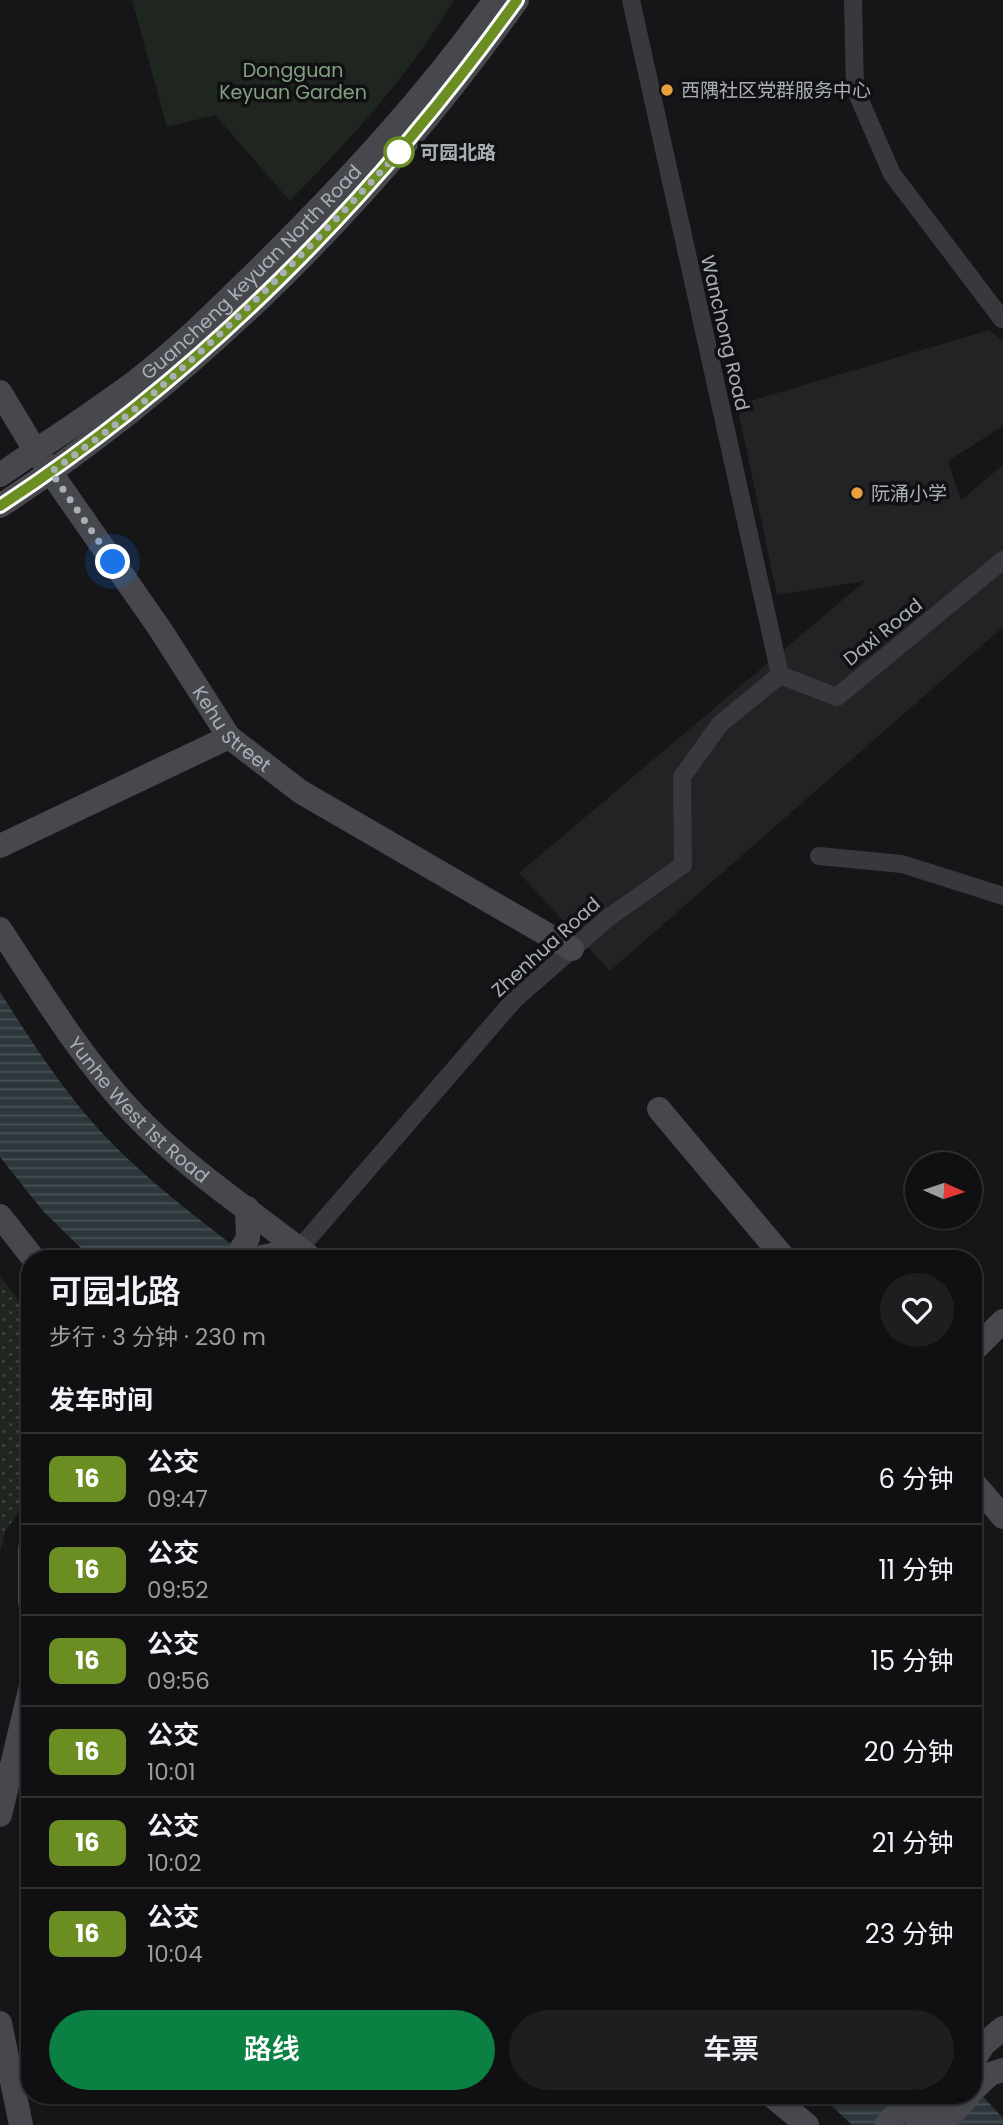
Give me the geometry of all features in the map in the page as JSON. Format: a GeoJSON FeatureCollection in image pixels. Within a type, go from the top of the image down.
{"type":"FeatureCollection","features":[{"type":"Feature","properties":{"kind":"street","name":"Guancheng keyuan North Road"},"geometry":{"type":"LineString","coordinates":[[0,475],[137,380],[230,298],[377,146],[454,58],[495,0]]}},
{"type":"Feature","properties":{"kind":"street","name":"Guancheng keyuan North Road"},"geometry":{"type":"LineString","coordinates":[[0,506],[51,472],[147,400],[234,321],[318,239],[393,159],[468,69],[517,0]]}},
{"type":"Feature","properties":{"kind":"street","name":"Wanchong Road"},"geometry":{"type":"LineString","coordinates":[[631,0],[780,675]]}},
{"type":"Feature","properties":{"kind":"street"},"geometry":{"type":"LineString","coordinates":[[853,0],[855,89],[892,174],[1002,319]]}},
{"type":"Feature","properties":{"kind":"street","name":"Kehu Street"},"geometry":{"type":"LineString","coordinates":[[0,392],[36,450],[160,629],[229,737],[300,792],[572,949]]}},
{"type":"Feature","properties":{"kind":"street","name":"Daxi Road"},"geometry":{"type":"LineString","coordinates":[[780,675],[837,697],[1003,560]]}},
{"type":"Feature","properties":{"kind":"street","name":"Zhenhua Road"},"geometry":{"type":"LineString","coordinates":[[305,1250],[514,1000],[609,917],[683,865],[682,777],[720,724],[780,675]]}},
{"type":"Feature","properties":{"kind":"street"},"geometry":{"type":"LineString","coordinates":[[0,846],[229,737]]}},
{"type":"Feature","properties":{"kind":"street"},"geometry":{"type":"LineString","coordinates":[[819,856],[902,864],[1003,896]]}},
{"type":"Feature","properties":{"kind":"street","name":"Yunhe West 1st Road"},"geometry":{"type":"LineString","coordinates":[[0,929],[68,1033],[103,1080],[169,1146],[295,1250]]}},
{"type":"Feature","properties":{"kind":"street"},"geometry":{"type":"LineString","coordinates":[[659,1109],[777,1250]]}},
{"type":"Feature","properties":{"kind":"street"},"geometry":{"type":"LineString","coordinates":[[247,1208],[250,1228],[247,1250]]}},
{"type":"Feature","properties":{"kind":"street"},"geometry":{"type":"LineString","coordinates":[[0,1216],[27,1250]]}},
{"type":"Feature","properties":{"kind":"street"},"geometry":{"type":"LineString","coordinates":[[982,1342],[1003,1321]]}},
{"type":"Feature","properties":{"kind":"street"},"geometry":{"type":"LineString","coordinates":[[982,1492],[1003,1517]]}},
{"type":"Feature","properties":{"kind":"street"},"geometry":{"type":"LineString","coordinates":[[0,1815],[21,1732]]}},
{"type":"Feature","properties":{"kind":"street"},"geometry":{"type":"LineString","coordinates":[[0,2023],[6,2090],[21,2125]]}},
{"type":"Feature","properties":{"kind":"street"},"geometry":{"type":"LineString","coordinates":[[982,2062],[990,2074],[1003,2070]]}},
{"type":"Feature","properties":{"kind":"street"},"geometry":{"type":"LineString","coordinates":[[782,2104],[807,2125]]}},
{"type":"Feature","properties":{"kind":"street"},"geometry":{"type":"LineString","coordinates":[[866,2125],[885,2104]]}},
{"type":"Feature","properties":{"kind":"street"},"geometry":{"type":"LineString","coordinates":[[886,2125],[906,2104]]}},
{"type":"Feature","properties":{"kind":"street"},"geometry":{"type":"LineString","coordinates":[[918,2125],[937,2104]]}},
{"type":"Feature","properties":{"kind":"street"},"geometry":{"type":"LineString","coordinates":[[942,2125],[955,2104]]}},
{"type":"Feature","properties":{"kind":"shaded area"},"geometry":{"type":"Polygon","coordinates":[[[989,330],[1003,341],[1003,426],[948,461],[961,500],[1003,465],[1003,627],[610,971],[519,873],[865,581],[777,595],[737,405],[989,330]]]}},
{"type":"Feature","properties":{"kind":"shaded area"},"geometry":{"type":"Polygon","coordinates":[[[0,992],[36,1048],[88,1118],[155,1184],[239,1250],[83,1250],[43,1211],[0,1157],[0,992]]]}},
{"type":"Feature","properties":{"kind":"shaded area"},"geometry":{"type":"Polygon","coordinates":[[[982,2096],[1003,2118],[1003,2125],[852,2125],[830,2104],[982,2104],[982,2096]]]}},
{"type":"Feature","properties":{"kind":"green space","name":"Dongguan Keyuan Garden"},"geometry":{"type":"Polygon","coordinates":[[[132,0],[454,0],[437,28],[398,80],[357,130],[290,201],[215,115],[167,127],[132,0]]]}},
{"type":"Feature","properties":{"kind":"green space"},"geometry":{"type":"Polygon","coordinates":[[[0,1277],[21,1304],[21,1508],[5,1532],[0,1552],[0,1277]]]}},
{"type":"Feature","properties":{"kind":"bus line","name":"16"},"geometry":{"type":"LineString","coordinates":[[0,506],[51,472],[147,400],[234,321],[318,239],[393,159],[468,69],[517,0]]}},
{"type":"Feature","properties":{"kind":"place","name":"西隅社区党群服务中心"},"geometry":{"type":"Point","coordinates":[667,90]}},
{"type":"Feature","properties":{"kind":"place","name":"可园北路"},"geometry":{"type":"Point","coordinates":[399,152]}},
{"type":"Feature","properties":{"kind":"place","name":"阮涌小学"},"geometry":{"type":"Point","coordinates":[857,493]}},
{"type":"Feature","properties":{"kind":"route"},"geometry":{"type":"LineString","coordinates":[[113,562],[51,472],[147,400],[234,321],[318,239],[399,152]]}}]}
